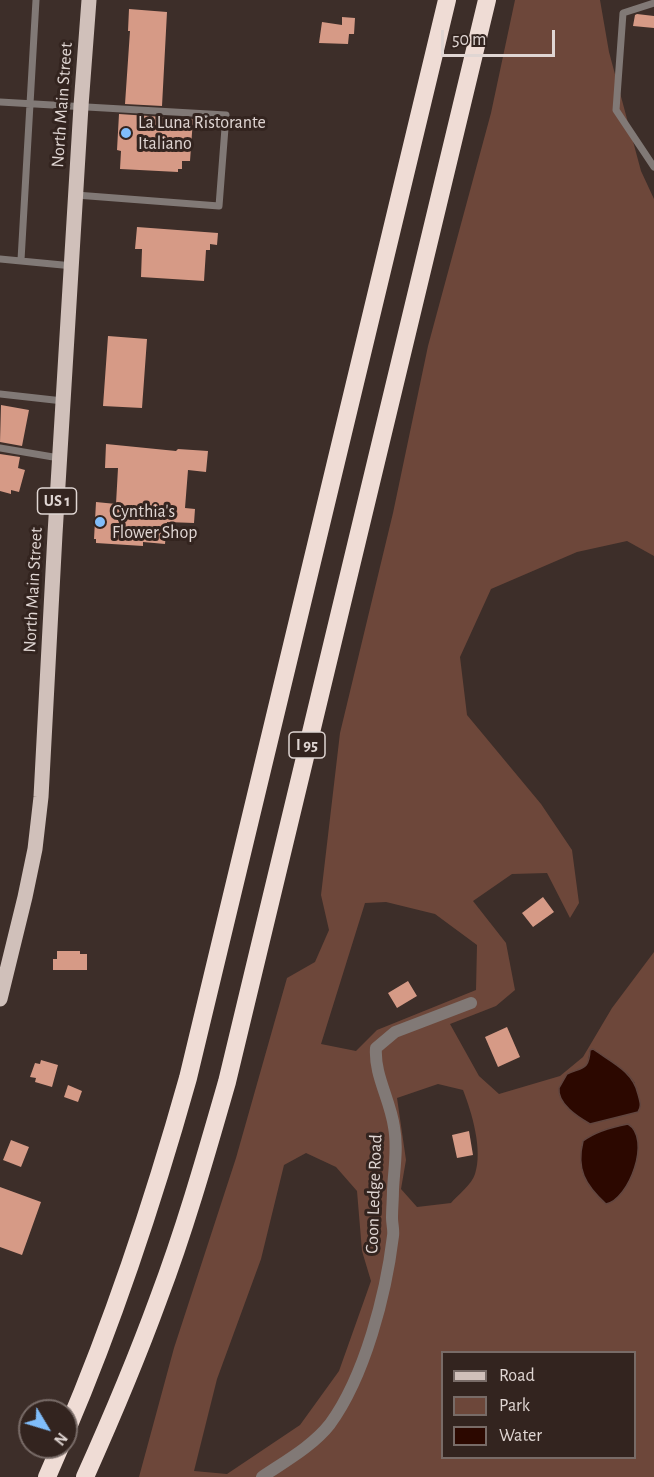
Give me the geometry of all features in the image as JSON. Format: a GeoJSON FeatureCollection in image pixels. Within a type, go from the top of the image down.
{"type":"FeatureCollection","features":[{"type":"Feature","properties":{"kind":"highway","name":"I 95"},"geometry":{"type":"LineString","coordinates":[[78,1402],[117,1306],[161,1172],[188,1078],[447,0]]}},
{"type":"Feature","properties":{"kind":"highway","name":"I 95"},"geometry":{"type":"LineString","coordinates":[[85,1477],[159,1298],[202,1167],[226,1082],[487,0]]}},
{"type":"Feature","properties":{"kind":"highway"},"geometry":{"type":"LineString","coordinates":[[47,1477],[55,1459]]}},
{"type":"Feature","properties":{"kind":"main road","name":"North Main Street"},"geometry":{"type":"LineString","coordinates":[[0,999],[35,849],[41,797],[63,400],[89,0]]}},
{"type":"Feature","properties":{"kind":"street","name":"Coon Ledge Road"},"geometry":{"type":"LineString","coordinates":[[262,1477],[303,1449],[328,1426],[346,1399],[376,1322],[386,1282],[394,1232],[392,1217],[396,1164],[394,1127],[375,1064],[376,1048],[396,1032],[471,1003]]}},
{"type":"Feature","properties":{"kind":"lane"},"geometry":{"type":"LineString","coordinates":[[21,260],[36,0]]}},
{"type":"Feature","properties":{"kind":"lane"},"geometry":{"type":"LineString","coordinates":[[654,3],[623,13],[616,110],[654,167]]}},
{"type":"Feature","properties":{"kind":"lane"},"geometry":{"type":"LineString","coordinates":[[0,102],[226,115],[219,206],[76,195]]}},
{"type":"Feature","properties":{"kind":"lane"},"geometry":{"type":"LineString","coordinates":[[0,259],[53,266],[73,266]]}},
{"type":"Feature","properties":{"kind":"lane"},"geometry":{"type":"LineString","coordinates":[[0,394],[63,400]]}},
{"type":"Feature","properties":{"kind":"lane"},"geometry":{"type":"LineString","coordinates":[[0,448],[60,458]]}},
{"type":"Feature","properties":{"kind":"green space"},"geometry":{"type":"Polygon","coordinates":[[[515,0],[600,0],[609,52],[641,171],[654,199],[654,556],[627,541],[577,552],[491,589],[460,657],[467,715],[541,804],[572,850],[579,903],[570,918],[547,873],[512,874],[473,901],[506,943],[515,990],[496,1006],[450,1024],[479,1076],[499,1094],[560,1076],[583,1057],[612,1008],[654,952],[654,1477],[139,1477],[174,1348],[236,1158],[287,978],[315,962],[329,930],[321,895],[340,733],[393,513],[428,346],[491,113],[515,0]],[[386,902],[365,903],[321,1044],[356,1051],[377,1030],[476,990],[477,945],[435,914],[386,902]],[[593,1049],[590,1050],[587,1065],[582,1070],[578,1070],[635,1083],[628,1074],[593,1049]],[[438,1084],[397,1098],[406,1160],[401,1189],[417,1207],[451,1203],[471,1182],[477,1164],[475,1132],[463,1090],[438,1084]],[[306,1153],[284,1165],[261,1259],[217,1379],[194,1471],[227,1474],[300,1425],[339,1371],[371,1281],[362,1251],[357,1191],[336,1167],[306,1153]]]}},
{"type":"Feature","properties":{"kind":"water"},"geometry":{"type":"Polygon","coordinates":[[[593,1049],[620,1068],[631,1079],[640,1102],[638,1112],[590,1124],[565,1105],[559,1094],[559,1088],[567,1074],[587,1065],[590,1050],[593,1049]]]}},
{"type":"Feature","properties":{"kind":"water"},"geometry":{"type":"Polygon","coordinates":[[[628,1124],[635,1131],[638,1142],[635,1168],[623,1192],[615,1200],[606,1204],[584,1176],[581,1160],[583,1141],[604,1130],[628,1124]]]}},
{"type":"Feature","properties":{"kind":"building"},"geometry":{"type":"Polygon","coordinates":[[[129,9],[167,12],[162,106],[125,104],[130,31],[128,31],[129,9]]]}},
{"type":"Feature","properties":{"kind":"building"},"geometry":{"type":"Polygon","coordinates":[[[637,14],[654,16],[654,28],[633,26],[637,14]]]}},
{"type":"Feature","properties":{"kind":"building"},"geometry":{"type":"Polygon","coordinates":[[[342,17],[355,18],[354,34],[349,34],[348,44],[319,43],[322,22],[342,25],[342,17]]]}},
{"type":"Feature","properties":{"kind":"building"},"geometry":{"type":"Polygon","coordinates":[[[119,114],[193,119],[190,161],[182,161],[182,169],[178,169],[178,172],[120,169],[121,151],[117,150],[119,114]]]}},
{"type":"Feature","properties":{"kind":"building"},"geometry":{"type":"Polygon","coordinates":[[[137,227],[218,233],[217,245],[210,244],[210,250],[206,250],[204,281],[141,277],[142,249],[135,249],[137,227]]]}},
{"type":"Feature","properties":{"kind":"building"},"geometry":{"type":"Polygon","coordinates":[[[108,336],[147,339],[142,408],[103,406],[108,336]]]}},
{"type":"Feature","properties":{"kind":"building"},"geometry":{"type":"Polygon","coordinates":[[[1,405],[29,410],[22,446],[0,442],[1,405]]]}},
{"type":"Feature","properties":{"kind":"building"},"geometry":{"type":"Polygon","coordinates":[[[106,444],[176,451],[178,449],[208,451],[206,472],[188,470],[185,508],[195,509],[194,523],[167,522],[165,544],[143,542],[143,546],[96,543],[94,539],[96,502],[116,504],[118,468],[105,468],[106,444]]]}},
{"type":"Feature","properties":{"kind":"building"},"geometry":{"type":"Polygon","coordinates":[[[0,454],[20,457],[18,468],[25,470],[19,492],[11,490],[11,494],[0,491],[0,454]]]}},
{"type":"Feature","properties":{"kind":"building"},"geometry":{"type":"Polygon","coordinates":[[[543,897],[554,912],[533,927],[522,913],[543,897]]]}},
{"type":"Feature","properties":{"kind":"building"},"geometry":{"type":"Polygon","coordinates":[[[57,951],[80,951],[80,954],[87,954],[87,970],[53,970],[53,959],[57,959],[57,951]]]}},
{"type":"Feature","properties":{"kind":"building"},"geometry":{"type":"Polygon","coordinates":[[[408,981],[417,996],[397,1008],[388,993],[408,981]]]}},
{"type":"Feature","properties":{"kind":"building"},"geometry":{"type":"Polygon","coordinates":[[[507,1027],[520,1057],[498,1067],[485,1037],[507,1027]]]}},
{"type":"Feature","properties":{"kind":"building"},"geometry":{"type":"Polygon","coordinates":[[[41,1060],[58,1065],[52,1087],[35,1082],[36,1078],[30,1077],[35,1063],[40,1064],[41,1060]]]}},
{"type":"Feature","properties":{"kind":"building"},"geometry":{"type":"Polygon","coordinates":[[[68,1085],[82,1091],[78,1102],[64,1097],[68,1085]]]}},
{"type":"Feature","properties":{"kind":"building"},"geometry":{"type":"Polygon","coordinates":[[[469,1131],[473,1155],[457,1158],[452,1135],[469,1131]]]}},
{"type":"Feature","properties":{"kind":"building"},"geometry":{"type":"Polygon","coordinates":[[[11,1140],[29,1147],[21,1167],[3,1160],[11,1140]]]}},
{"type":"Feature","properties":{"kind":"building"},"geometry":{"type":"Polygon","coordinates":[[[0,1187],[41,1202],[22,1255],[0,1247],[0,1187]]]}},
{"type":"Feature","properties":{"kind":"place","name":"La Luna Ristorante Italiano"},"geometry":{"type":"Point","coordinates":[126,133]}},
{"type":"Feature","properties":{"kind":"place","name":"Cynthia's Flower Shop"},"geometry":{"type":"Point","coordinates":[100,522]}}]}
